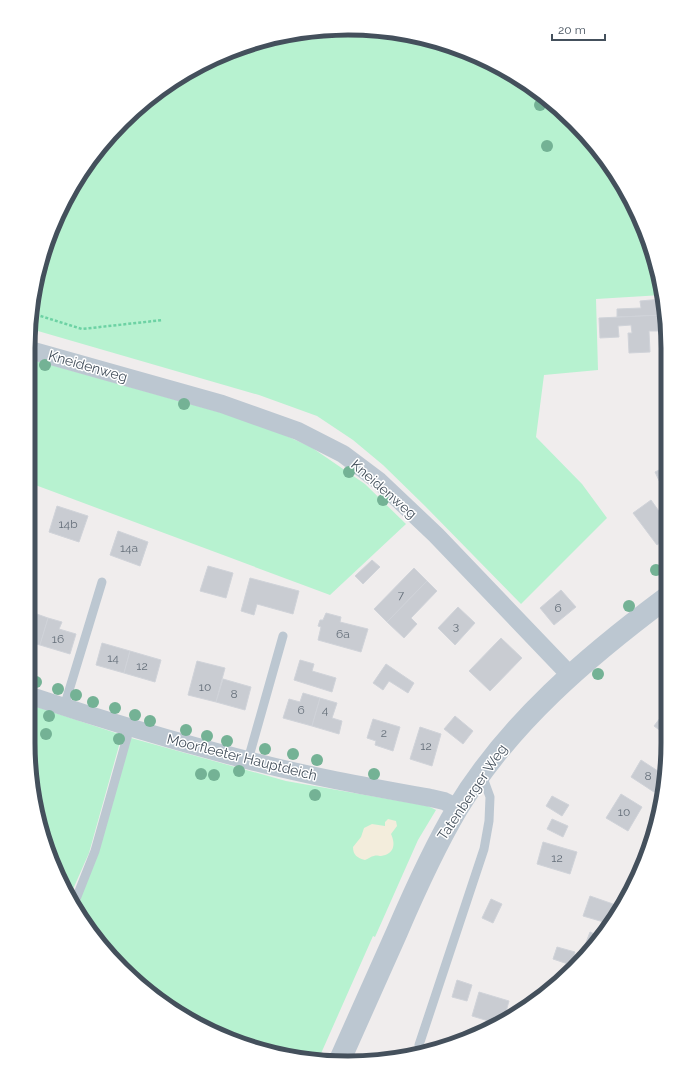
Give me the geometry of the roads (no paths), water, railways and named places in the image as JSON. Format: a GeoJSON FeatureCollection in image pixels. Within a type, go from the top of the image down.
{"type":"FeatureCollection","features":[{"type":"Feature","properties":{"kind":"street","name":"Kneidenweg"},"geometry":{"type":"LineString","coordinates":[[35,351],[222,404],[298,431],[343,454],[379,481],[436,535],[570,675]]}},
{"type":"Feature","properties":{"kind":"street","name":"Tatenberger Weg"},"geometry":{"type":"LineString","coordinates":[[343,1056],[421,878],[458,808],[481,773],[507,740],[537,707],[570,675],[661,602]]}},
{"type":"Feature","properties":{"kind":"street","name":"Moorfleeter Hauptdeich"},"geometry":{"type":"LineString","coordinates":[[35,697],[130,727],[248,760],[352,784],[431,798],[458,808]]}},
{"type":"Feature","properties":{"kind":"lane"},"geometry":{"type":"LineString","coordinates":[[64,707],[102,582]]}},
{"type":"Feature","properties":{"kind":"lane"},"geometry":{"type":"LineString","coordinates":[[248,760],[282,636]]}},
{"type":"Feature","properties":{"kind":"lane"},"geometry":{"type":"LineString","coordinates":[[76,898],[95,851],[130,727]]}},
{"type":"Feature","properties":{"kind":"lane"},"geometry":{"type":"LineString","coordinates":[[419,1045],[484,849],[489,821],[490,797],[481,773]]}}]}
